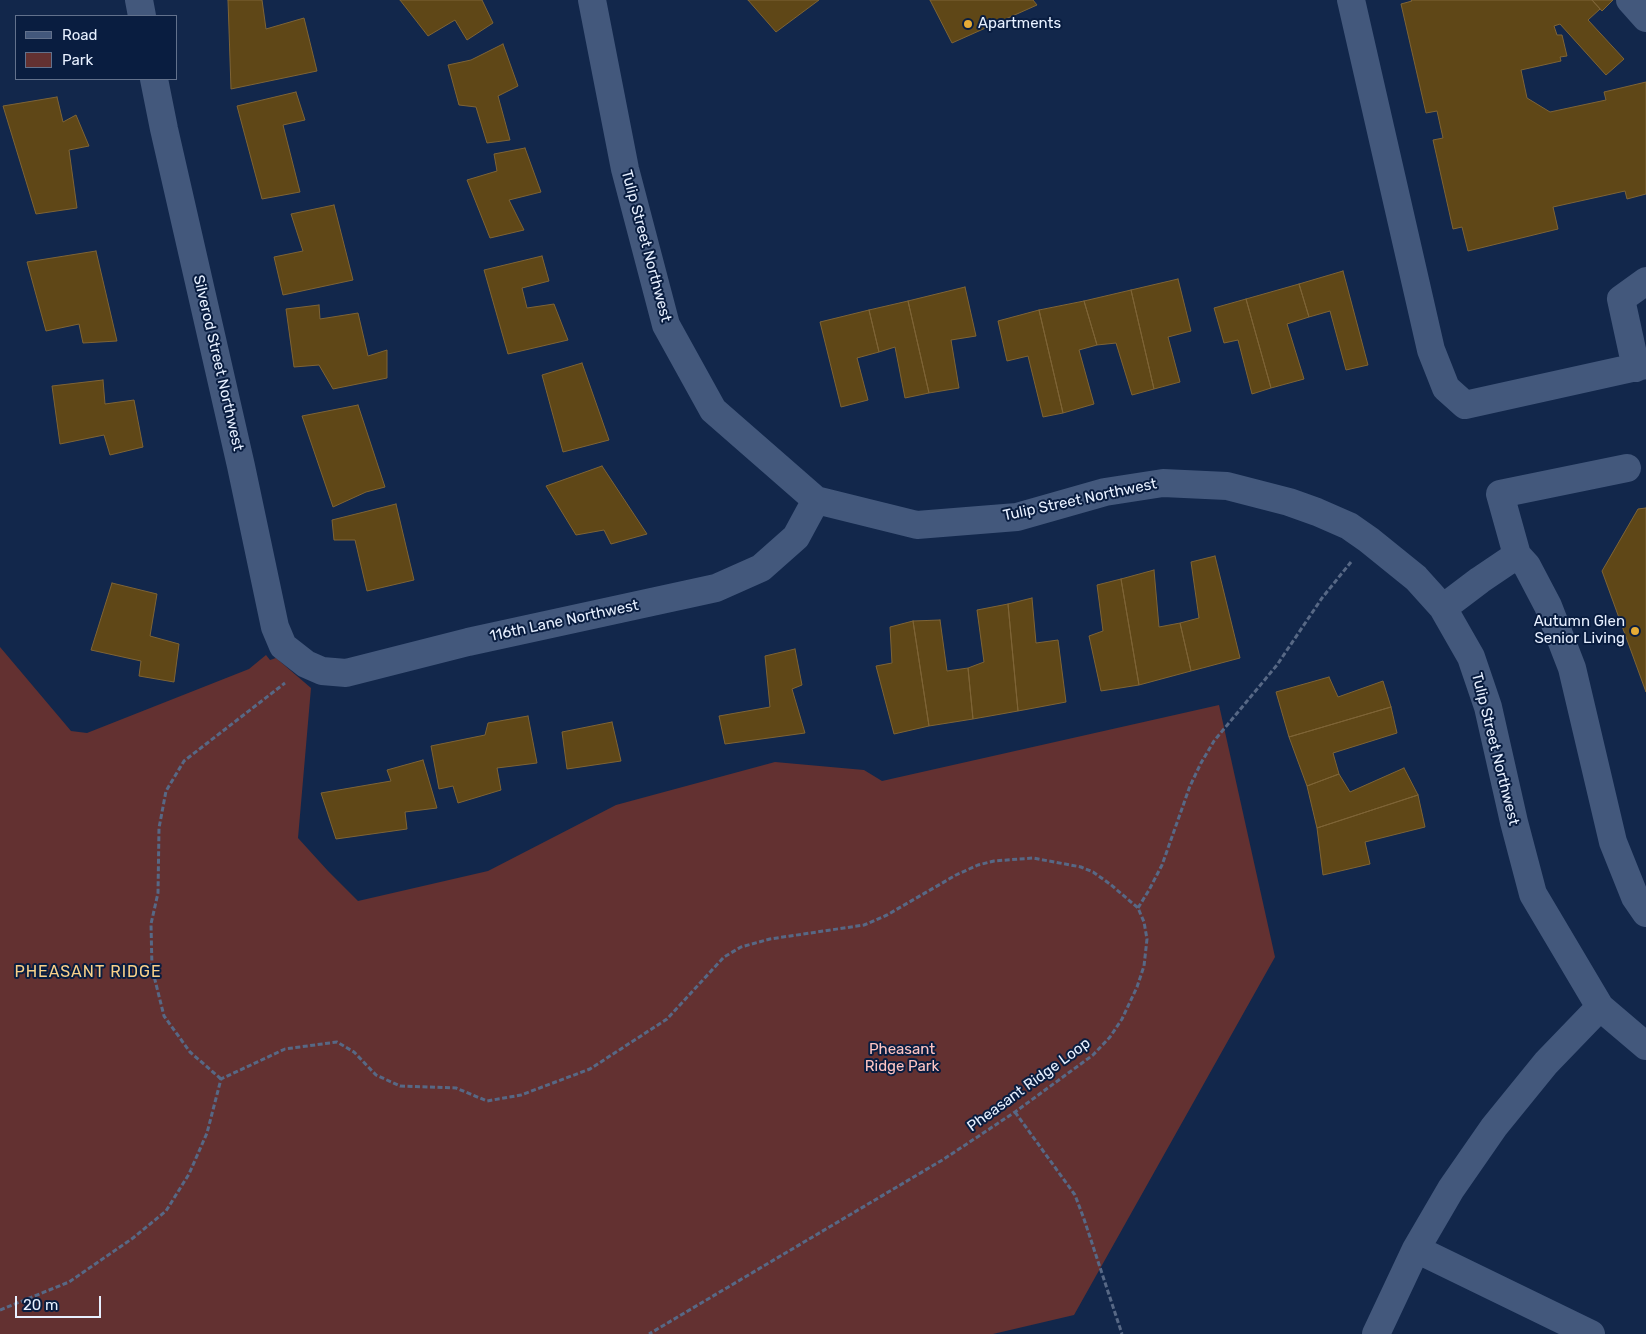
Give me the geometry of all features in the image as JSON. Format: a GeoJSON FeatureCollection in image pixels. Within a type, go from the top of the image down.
{"type":"FeatureCollection","features":[{"type":"Feature","properties":{"kind":"street"},"geometry":{"type":"LineString","coordinates":[[139,0],[142,15]]}},
{"type":"Feature","properties":{"kind":"street","name":"Tulip Street Northwest"},"geometry":{"type":"LineString","coordinates":[[592,0],[625,169],[666,325],[712,410],[816,500],[917,525],[1017,517],[1105,492],[1164,483],[1227,486],[1289,502],[1349,526],[1416,578],[1444,608],[1471,657],[1488,707],[1514,822],[1533,894],[1600,1007],[1646,1046]]}},
{"type":"Feature","properties":{"kind":"street"},"geometry":{"type":"LineString","coordinates":[[1351,0],[1431,350],[1446,388],[1465,405],[1641,367],[1621,299],[1646,281]]}},
{"type":"Feature","properties":{"kind":"street"},"geometry":{"type":"LineString","coordinates":[[1630,0],[1646,18]]}},
{"type":"Feature","properties":{"kind":"street","name":"Silverod Street Northwest"},"geometry":{"type":"LineString","coordinates":[[154,80],[241,466],[275,627],[283,646]]}},
{"type":"Feature","properties":{"kind":"street"},"geometry":{"type":"LineString","coordinates":[[1627,468],[1500,494],[1517,556],[1527,566],[1548,606],[1572,668],[1613,842],[1635,896],[1646,913]]}},
{"type":"Feature","properties":{"kind":"street","name":"116th Lane Northwest"},"geometry":{"type":"LineString","coordinates":[[283,646],[306,664],[322,672],[346,673],[468,642],[716,588],[761,568],[796,538],[816,500]]}},
{"type":"Feature","properties":{"kind":"street"},"geometry":{"type":"LineString","coordinates":[[1444,608],[1480,580],[1517,556]]}},
{"type":"Feature","properties":{"kind":"street"},"geometry":{"type":"LineString","coordinates":[[1376,1334],[1416,1249],[1451,1189],[1494,1127],[1546,1063],[1600,1007]]}},
{"type":"Feature","properties":{"kind":"street"},"geometry":{"type":"LineString","coordinates":[[1416,1249],[1591,1334]]}},
{"type":"Feature","properties":{"kind":"path"},"geometry":{"type":"LineString","coordinates":[[0,1310],[69,1282],[133,1238],[166,1210],[189,1174],[207,1133],[221,1079],[285,1048],[337,1042],[354,1052],[376,1075],[400,1086],[456,1088],[487,1101],[521,1095],[590,1069],[667,1019],[724,957],[742,946],[770,939],[864,925],[887,915],[956,875],[978,865],[994,861],[1032,858],[1081,867],[1093,872],[1110,884],[1138,908],[1150,890],[1162,865],[1190,786],[1214,741],[1277,665],[1322,598],[1369,540]]}},
{"type":"Feature","properties":{"kind":"path"},"geometry":{"type":"LineString","coordinates":[[221,1079],[190,1052],[164,1016],[152,968],[151,924],[158,893],[158,828],[166,790],[184,761],[273,694],[306,664]]}},
{"type":"Feature","properties":{"kind":"path","name":"Pheasant Ridge Loop"},"geometry":{"type":"LineString","coordinates":[[649,1334],[944,1159],[1015,1112],[1093,1055],[1110,1037],[1122,1018],[1137,987],[1144,966],[1147,939],[1144,922],[1138,908]]}},
{"type":"Feature","properties":{"kind":"path"},"geometry":{"type":"LineString","coordinates":[[1015,1112],[1075,1195],[1122,1334]]}},
{"type":"Feature","properties":{"kind":"green space","name":"Pheasant Ridge Park"},"geometry":{"type":"Polygon","coordinates":[[[0,647],[71,731],[87,733],[249,669],[266,655],[270,660],[276,658],[311,688],[298,838],[358,901],[488,871],[616,805],[775,762],[864,770],[882,781],[1219,705],[1275,957],[1074,1315],[993,1334],[0,1334],[0,647]]]}},
{"type":"Feature","properties":{"kind":"building"},"geometry":{"type":"Polygon","coordinates":[[[228,0],[262,0],[266,29],[304,18],[317,71],[231,89],[228,0]]]}},
{"type":"Feature","properties":{"kind":"building"},"geometry":{"type":"Polygon","coordinates":[[[400,0],[482,0],[493,23],[467,40],[455,20],[428,36],[400,0]]]}},
{"type":"Feature","properties":{"kind":"building"},"geometry":{"type":"Polygon","coordinates":[[[748,0],[819,0],[776,32],[748,0]]]}},
{"type":"Feature","properties":{"kind":"building","name":"Apartments"},"geometry":{"type":"Polygon","coordinates":[[[930,0],[1033,0],[1037,5],[952,43],[930,0]]]}},
{"type":"Feature","properties":{"kind":"building"},"geometry":{"type":"Polygon","coordinates":[[[1411,0],[1592,0],[1600,9],[1588,20],[1624,59],[1606,75],[1560,24],[1554,26],[1557,35],[1562,35],[1567,56],[1560,57],[1561,61],[1521,70],[1527,98],[1550,112],[1606,100],[1604,92],[1646,82],[1646,194],[1627,199],[1625,191],[1553,207],[1558,229],[1468,251],[1462,227],[1453,229],[1433,140],[1443,138],[1437,111],[1426,113],[1401,4],[1411,0]]]}},
{"type":"Feature","properties":{"kind":"building"},"geometry":{"type":"Polygon","coordinates":[[[1592,0],[1613,0],[1602,11],[1592,0]]]}},
{"type":"Feature","properties":{"kind":"building"},"geometry":{"type":"Polygon","coordinates":[[[503,44],[518,86],[498,96],[510,140],[487,143],[476,107],[459,105],[448,65],[471,60],[503,44]]]}},
{"type":"Feature","properties":{"kind":"building"},"geometry":{"type":"Polygon","coordinates":[[[296,92],[305,120],[283,125],[300,192],[262,199],[237,106],[296,92]]]}},
{"type":"Feature","properties":{"kind":"building"},"geometry":{"type":"Polygon","coordinates":[[[57,97],[63,122],[76,115],[89,146],[69,150],[77,208],[36,214],[3,106],[57,97]]]}},
{"type":"Feature","properties":{"kind":"building"},"geometry":{"type":"Polygon","coordinates":[[[525,148],[541,192],[509,200],[524,230],[490,238],[467,180],[497,171],[494,154],[525,148]]]}},
{"type":"Feature","properties":{"kind":"building"},"geometry":{"type":"Polygon","coordinates":[[[334,205],[353,280],[283,295],[274,257],[303,251],[291,214],[334,205]]]}},
{"type":"Feature","properties":{"kind":"building"},"geometry":{"type":"Polygon","coordinates":[[[96,251],[117,341],[83,343],[79,324],[46,331],[27,262],[96,251]]]}},
{"type":"Feature","properties":{"kind":"building"},"geometry":{"type":"Polygon","coordinates":[[[542,256],[549,281],[522,288],[527,308],[554,304],[568,340],[508,354],[484,270],[542,256]]]}},
{"type":"Feature","properties":{"kind":"building"},"geometry":{"type":"Polygon","coordinates":[[[1343,271],[1368,365],[1346,370],[1330,311],[1309,317],[1299,284],[1343,271]]]}},
{"type":"Feature","properties":{"kind":"building"},"geometry":{"type":"Polygon","coordinates":[[[1178,279],[1191,331],[1168,337],[1180,382],[1154,389],[1131,290],[1178,279]]]}},
{"type":"Feature","properties":{"kind":"building"},"geometry":{"type":"Polygon","coordinates":[[[1299,284],[1309,317],[1287,324],[1304,379],[1271,388],[1246,299],[1299,284]]]}},
{"type":"Feature","properties":{"kind":"building"},"geometry":{"type":"Polygon","coordinates":[[[965,287],[976,336],[951,340],[959,388],[929,393],[908,301],[965,287]]]}},
{"type":"Feature","properties":{"kind":"building"},"geometry":{"type":"Polygon","coordinates":[[[1131,290],[1154,389],[1132,395],[1116,343],[1097,345],[1084,301],[1131,290]]]}},
{"type":"Feature","properties":{"kind":"building"},"geometry":{"type":"Polygon","coordinates":[[[1246,299],[1271,388],[1252,394],[1238,340],[1224,343],[1214,308],[1246,299]]]}},
{"type":"Feature","properties":{"kind":"building"},"geometry":{"type":"Polygon","coordinates":[[[908,301],[929,393],[905,398],[895,347],[879,352],[869,310],[908,301]]]}},
{"type":"Feature","properties":{"kind":"building"},"geometry":{"type":"Polygon","coordinates":[[[1084,301],[1097,345],[1079,350],[1094,404],[1063,413],[1039,310],[1084,301]]]}},
{"type":"Feature","properties":{"kind":"building"},"geometry":{"type":"Polygon","coordinates":[[[319,305],[320,319],[358,313],[368,356],[387,350],[387,378],[333,389],[319,365],[294,367],[286,309],[319,305]]]}},
{"type":"Feature","properties":{"kind":"building"},"geometry":{"type":"Polygon","coordinates":[[[869,310],[879,352],[857,358],[868,400],[841,407],[820,322],[869,310]]]}},
{"type":"Feature","properties":{"kind":"building"},"geometry":{"type":"Polygon","coordinates":[[[1039,310],[1063,413],[1043,417],[1028,356],[1007,361],[998,321],[1039,310]]]}},
{"type":"Feature","properties":{"kind":"building"},"geometry":{"type":"Polygon","coordinates":[[[582,363],[609,440],[563,452],[542,375],[582,363]]]}},
{"type":"Feature","properties":{"kind":"building"},"geometry":{"type":"Polygon","coordinates":[[[103,380],[105,404],[134,400],[143,447],[110,455],[104,435],[60,444],[52,386],[103,380]]]}},
{"type":"Feature","properties":{"kind":"building"},"geometry":{"type":"Polygon","coordinates":[[[358,405],[385,487],[366,492],[333,507],[302,416],[358,405]]]}},
{"type":"Feature","properties":{"kind":"building"},"geometry":{"type":"Polygon","coordinates":[[[602,466],[647,534],[611,544],[604,530],[576,535],[546,486],[602,466]]]}},
{"type":"Feature","properties":{"kind":"building"},"geometry":{"type":"Polygon","coordinates":[[[396,504],[414,580],[367,591],[355,540],[334,540],[332,520],[396,504]]]}},
{"type":"Feature","properties":{"kind":"building","name":"Autumn Glen Senior Living"},"geometry":{"type":"Polygon","coordinates":[[[1646,508],[1646,692],[1602,571],[1638,509],[1646,508]]]}},
{"type":"Feature","properties":{"kind":"building"},"geometry":{"type":"Polygon","coordinates":[[[1215,556],[1240,658],[1191,671],[1180,623],[1199,618],[1191,562],[1215,556]]]}},
{"type":"Feature","properties":{"kind":"building"},"geometry":{"type":"Polygon","coordinates":[[[1154,570],[1159,627],[1180,623],[1191,671],[1139,685],[1121,579],[1154,570]]]}},
{"type":"Feature","properties":{"kind":"building"},"geometry":{"type":"Polygon","coordinates":[[[1121,579],[1139,685],[1101,691],[1089,636],[1103,631],[1097,585],[1121,579]]]}},
{"type":"Feature","properties":{"kind":"building"},"geometry":{"type":"Polygon","coordinates":[[[112,583],[157,594],[150,636],[179,644],[174,682],[139,676],[141,661],[91,650],[112,583]]]}},
{"type":"Feature","properties":{"kind":"building"},"geometry":{"type":"Polygon","coordinates":[[[1032,598],[1036,643],[1058,640],[1066,702],[1018,711],[1008,604],[1032,598]]]}},
{"type":"Feature","properties":{"kind":"building"},"geometry":{"type":"Polygon","coordinates":[[[1008,604],[1018,711],[973,719],[968,668],[984,662],[977,610],[1008,604]]]}},
{"type":"Feature","properties":{"kind":"building"},"geometry":{"type":"Polygon","coordinates":[[[940,620],[947,671],[968,668],[973,719],[929,726],[913,621],[940,620]]]}},
{"type":"Feature","properties":{"kind":"building"},"geometry":{"type":"Polygon","coordinates":[[[913,621],[929,726],[894,734],[876,666],[892,663],[890,627],[913,621]]]}},
{"type":"Feature","properties":{"kind":"building"},"geometry":{"type":"Polygon","coordinates":[[[795,649],[802,685],[792,689],[805,733],[725,744],[719,716],[770,707],[765,656],[795,649]]]}},
{"type":"Feature","properties":{"kind":"building"},"geometry":{"type":"Polygon","coordinates":[[[1329,677],[1338,697],[1383,681],[1391,707],[1289,737],[1276,692],[1329,677]]]}},
{"type":"Feature","properties":{"kind":"building"},"geometry":{"type":"Polygon","coordinates":[[[1391,707],[1397,733],[1333,753],[1339,774],[1307,786],[1289,737],[1391,707]]]}},
{"type":"Feature","properties":{"kind":"building"},"geometry":{"type":"Polygon","coordinates":[[[528,716],[537,763],[497,768],[501,790],[458,803],[453,786],[439,789],[431,746],[485,735],[488,723],[528,716]]]}},
{"type":"Feature","properties":{"kind":"building"},"geometry":{"type":"Polygon","coordinates":[[[612,722],[621,761],[567,769],[562,732],[612,722]]]}},
{"type":"Feature","properties":{"kind":"building"},"geometry":{"type":"Polygon","coordinates":[[[423,760],[437,808],[405,812],[407,829],[336,839],[321,793],[391,781],[387,770],[423,760]]]}},
{"type":"Feature","properties":{"kind":"building"},"geometry":{"type":"Polygon","coordinates":[[[1404,768],[1418,795],[1317,828],[1307,786],[1339,774],[1350,792],[1404,768]]]}},
{"type":"Feature","properties":{"kind":"building"},"geometry":{"type":"Polygon","coordinates":[[[1418,795],[1425,827],[1365,842],[1370,864],[1323,875],[1317,828],[1418,795]]]}},
{"type":"Feature","properties":{"kind":"place","name":"Apartments"},"geometry":{"type":"Point","coordinates":[968,24]}},
{"type":"Feature","properties":{"kind":"place","name":"Autumn Glen Senior Living"},"geometry":{"type":"Point","coordinates":[1635,631]}},
{"type":"Feature","properties":{"kind":"district","name":"PHEASANT RIDGE"},"geometry":{"type":"Point","coordinates":[88,972]}}]}
